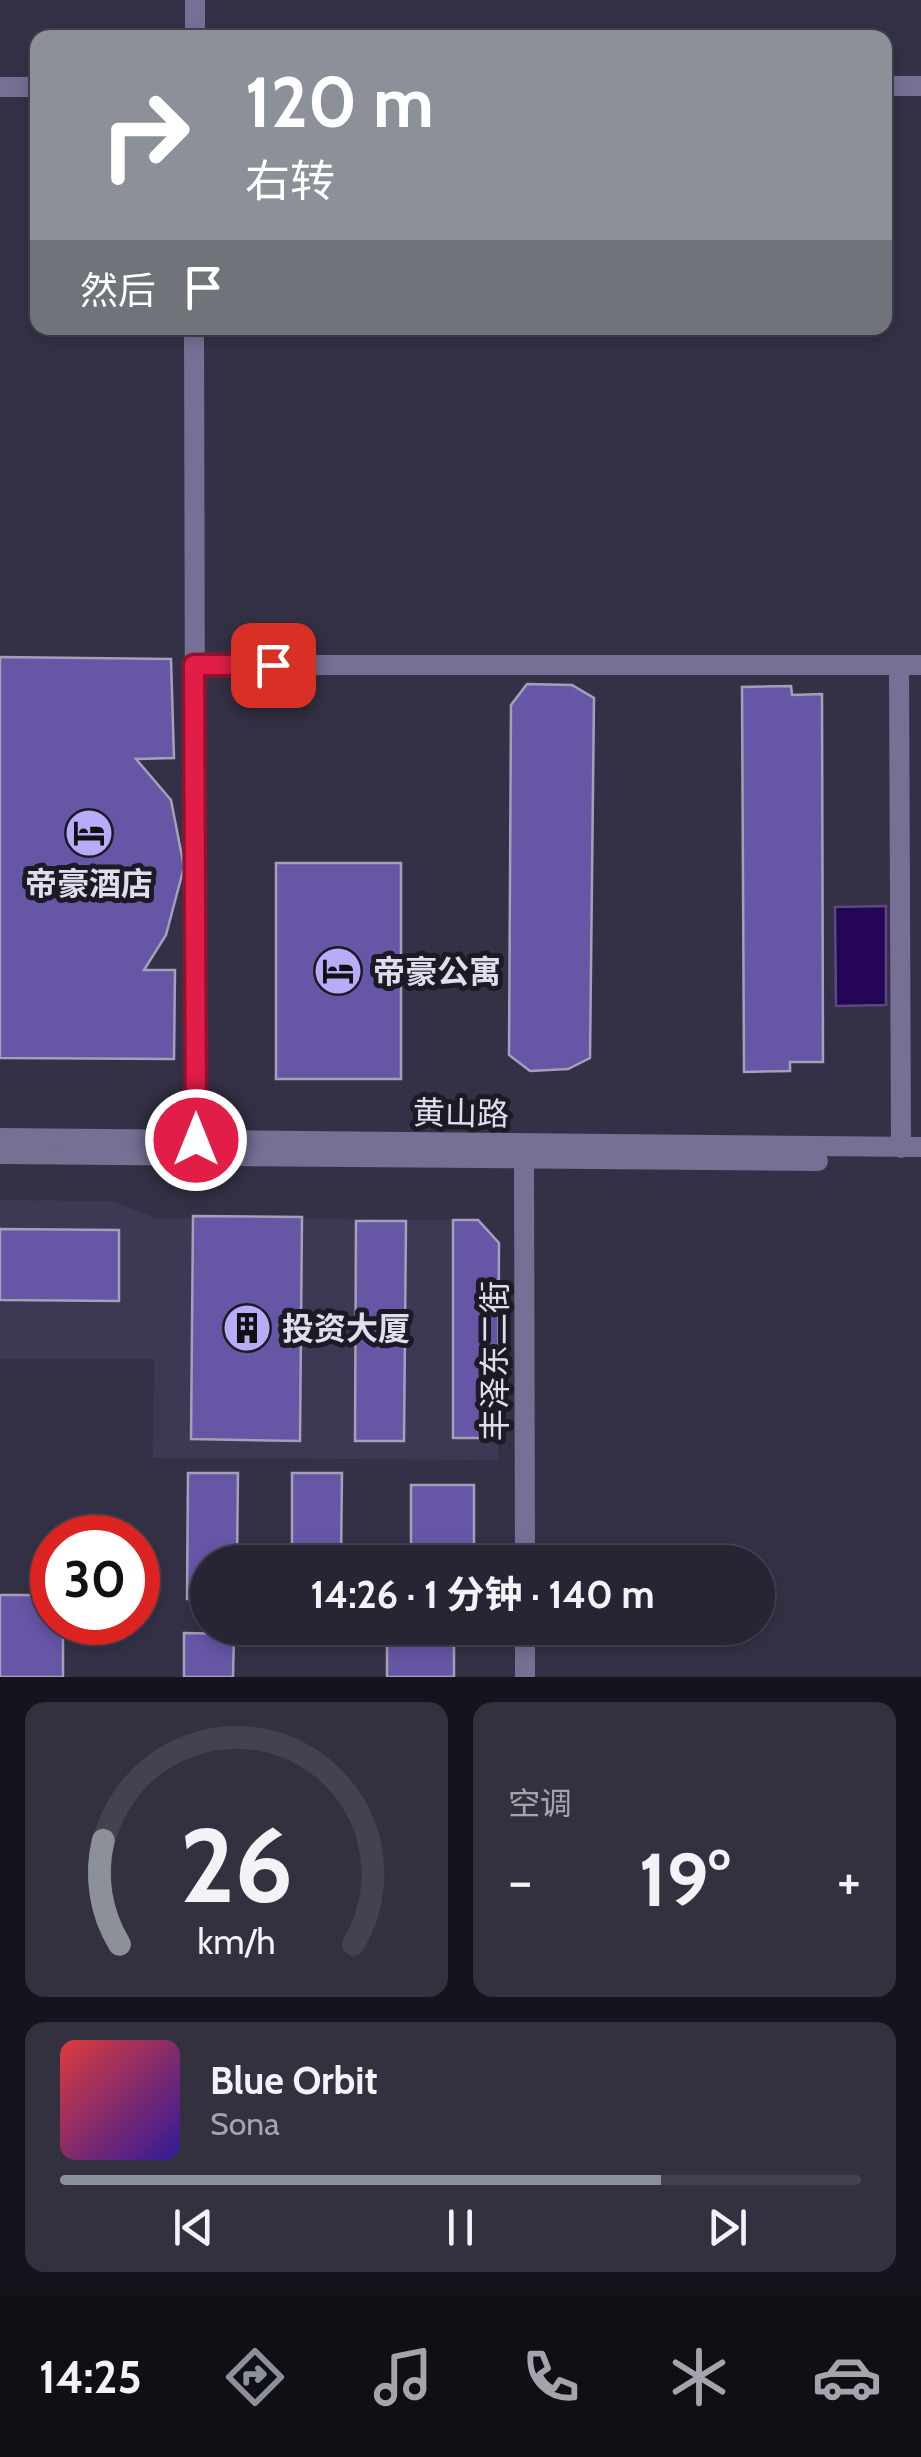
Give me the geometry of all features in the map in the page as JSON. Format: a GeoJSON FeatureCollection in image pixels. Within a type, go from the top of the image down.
{"type":"FeatureCollection","features":[{"type":"Feature","properties":{"kind":"street"},"geometry":{"type":"LineString","coordinates":[[195,30],[196,0]]}},
{"type":"Feature","properties":{"kind":"street"},"geometry":{"type":"LineString","coordinates":[[892,86],[921,86]]}},
{"type":"Feature","properties":{"kind":"street"},"geometry":{"type":"LineString","coordinates":[[0,87],[30,87]]}},
{"type":"Feature","properties":{"kind":"street"},"geometry":{"type":"LineString","coordinates":[[194,335],[196,1140]]}},
{"type":"Feature","properties":{"kind":"street"},"geometry":{"type":"LineString","coordinates":[[194,665],[921,665]]}},
{"type":"Feature","properties":{"kind":"street"},"geometry":{"type":"LineString","coordinates":[[899,665],[911,1148]]}},
{"type":"Feature","properties":{"kind":"street","name":"黄山路"},"geometry":{"type":"LineString","coordinates":[[0,1138],[911,1148]]}},
{"type":"Feature","properties":{"kind":"street","name":"黄山路"},"geometry":{"type":"LineString","coordinates":[[0,1154],[921,1161]]}},
{"type":"Feature","properties":{"kind":"street","name":"丰泽东二街"},"geometry":{"type":"LineString","coordinates":[[524,1160],[525,1545]]}},
{"type":"Feature","properties":{"kind":"street"},"geometry":{"type":"LineString","coordinates":[[525,1645],[525,1677]]}},
{"type":"Feature","properties":{"kind":"shaded area"},"geometry":{"type":"Polygon","coordinates":[[[886,906],[886,1005],[836,1006],[835,907],[886,906]]]}},
{"type":"Feature","properties":{"kind":"shaded area"},"geometry":{"type":"Polygon","coordinates":[[[0,1200],[113,1201],[155,1218],[478,1220],[499,1243],[498,1460],[153,1458],[154,1359],[0,1359],[0,1200]]]}},
{"type":"Feature","properties":{"kind":"building","name":"帝豪酒店"},"geometry":{"type":"Polygon","coordinates":[[[0,657],[171,659],[174,758],[136,759],[171,800],[184,867],[166,935],[144,970],[175,970],[174,1059],[0,1058],[0,657]]]}},
{"type":"Feature","properties":{"kind":"building"},"geometry":{"type":"Polygon","coordinates":[[[527,684],[572,685],[594,698],[590,1058],[568,1069],[530,1071],[509,1055],[511,705],[527,684]]]}},
{"type":"Feature","properties":{"kind":"building"},"geometry":{"type":"Polygon","coordinates":[[[791,686],[792,695],[822,694],[823,1062],[790,1062],[790,1071],[744,1072],[742,687],[791,686]]]}},
{"type":"Feature","properties":{"kind":"building","name":"帝豪公寓"},"geometry":{"type":"Polygon","coordinates":[[[276,863],[401,863],[401,1079],[276,1079],[276,863]]]}},
{"type":"Feature","properties":{"kind":"building","name":"投资大厦"},"geometry":{"type":"Polygon","coordinates":[[[193,1216],[302,1217],[300,1441],[191,1439],[193,1216]]]}},
{"type":"Feature","properties":{"kind":"building"},"geometry":{"type":"Polygon","coordinates":[[[453,1220],[478,1220],[499,1243],[498,1438],[453,1438],[453,1220]]]}},
{"type":"Feature","properties":{"kind":"building"},"geometry":{"type":"Polygon","coordinates":[[[356,1221],[406,1221],[404,1441],[355,1441],[356,1221]]]}},
{"type":"Feature","properties":{"kind":"building"},"geometry":{"type":"Polygon","coordinates":[[[0,1229],[119,1230],[119,1301],[0,1300],[0,1229]]]}},
{"type":"Feature","properties":{"kind":"building"},"geometry":{"type":"Polygon","coordinates":[[[188,1473],[238,1473],[237,1545],[190,1545],[187,1599],[188,1473]]]}},
{"type":"Feature","properties":{"kind":"building"},"geometry":{"type":"Polygon","coordinates":[[[292,1473],[342,1473],[341,1545],[292,1545],[292,1473]]]}},
{"type":"Feature","properties":{"kind":"building"},"geometry":{"type":"Polygon","coordinates":[[[411,1485],[474,1485],[474,1545],[411,1545],[411,1485]]]}},
{"type":"Feature","properties":{"kind":"building"},"geometry":{"type":"Polygon","coordinates":[[[0,1595],[30,1595],[30,1645],[63,1645],[63,1677],[0,1677],[0,1595]]]}},
{"type":"Feature","properties":{"kind":"building"},"geometry":{"type":"Polygon","coordinates":[[[184,1633],[190,1633],[190,1645],[234,1645],[233,1677],[184,1677],[184,1633]]]}},
{"type":"Feature","properties":{"kind":"building"},"geometry":{"type":"Polygon","coordinates":[[[387,1645],[454,1645],[454,1677],[387,1677],[387,1645]]]}},
{"type":"Feature","properties":{"kind":"place","name":"帝豪酒店"},"geometry":{"type":"Point","coordinates":[89,833]}},
{"type":"Feature","properties":{"kind":"place","name":"帝豪公寓"},"geometry":{"type":"Point","coordinates":[338,971]}},
{"type":"Feature","properties":{"kind":"place","name":"投资大厦"},"geometry":{"type":"Point","coordinates":[247,1328]}},
{"type":"Feature","properties":{"kind":"route"},"geometry":{"type":"LineString","coordinates":[[196,1140],[194,665],[273,665]]}}]}
